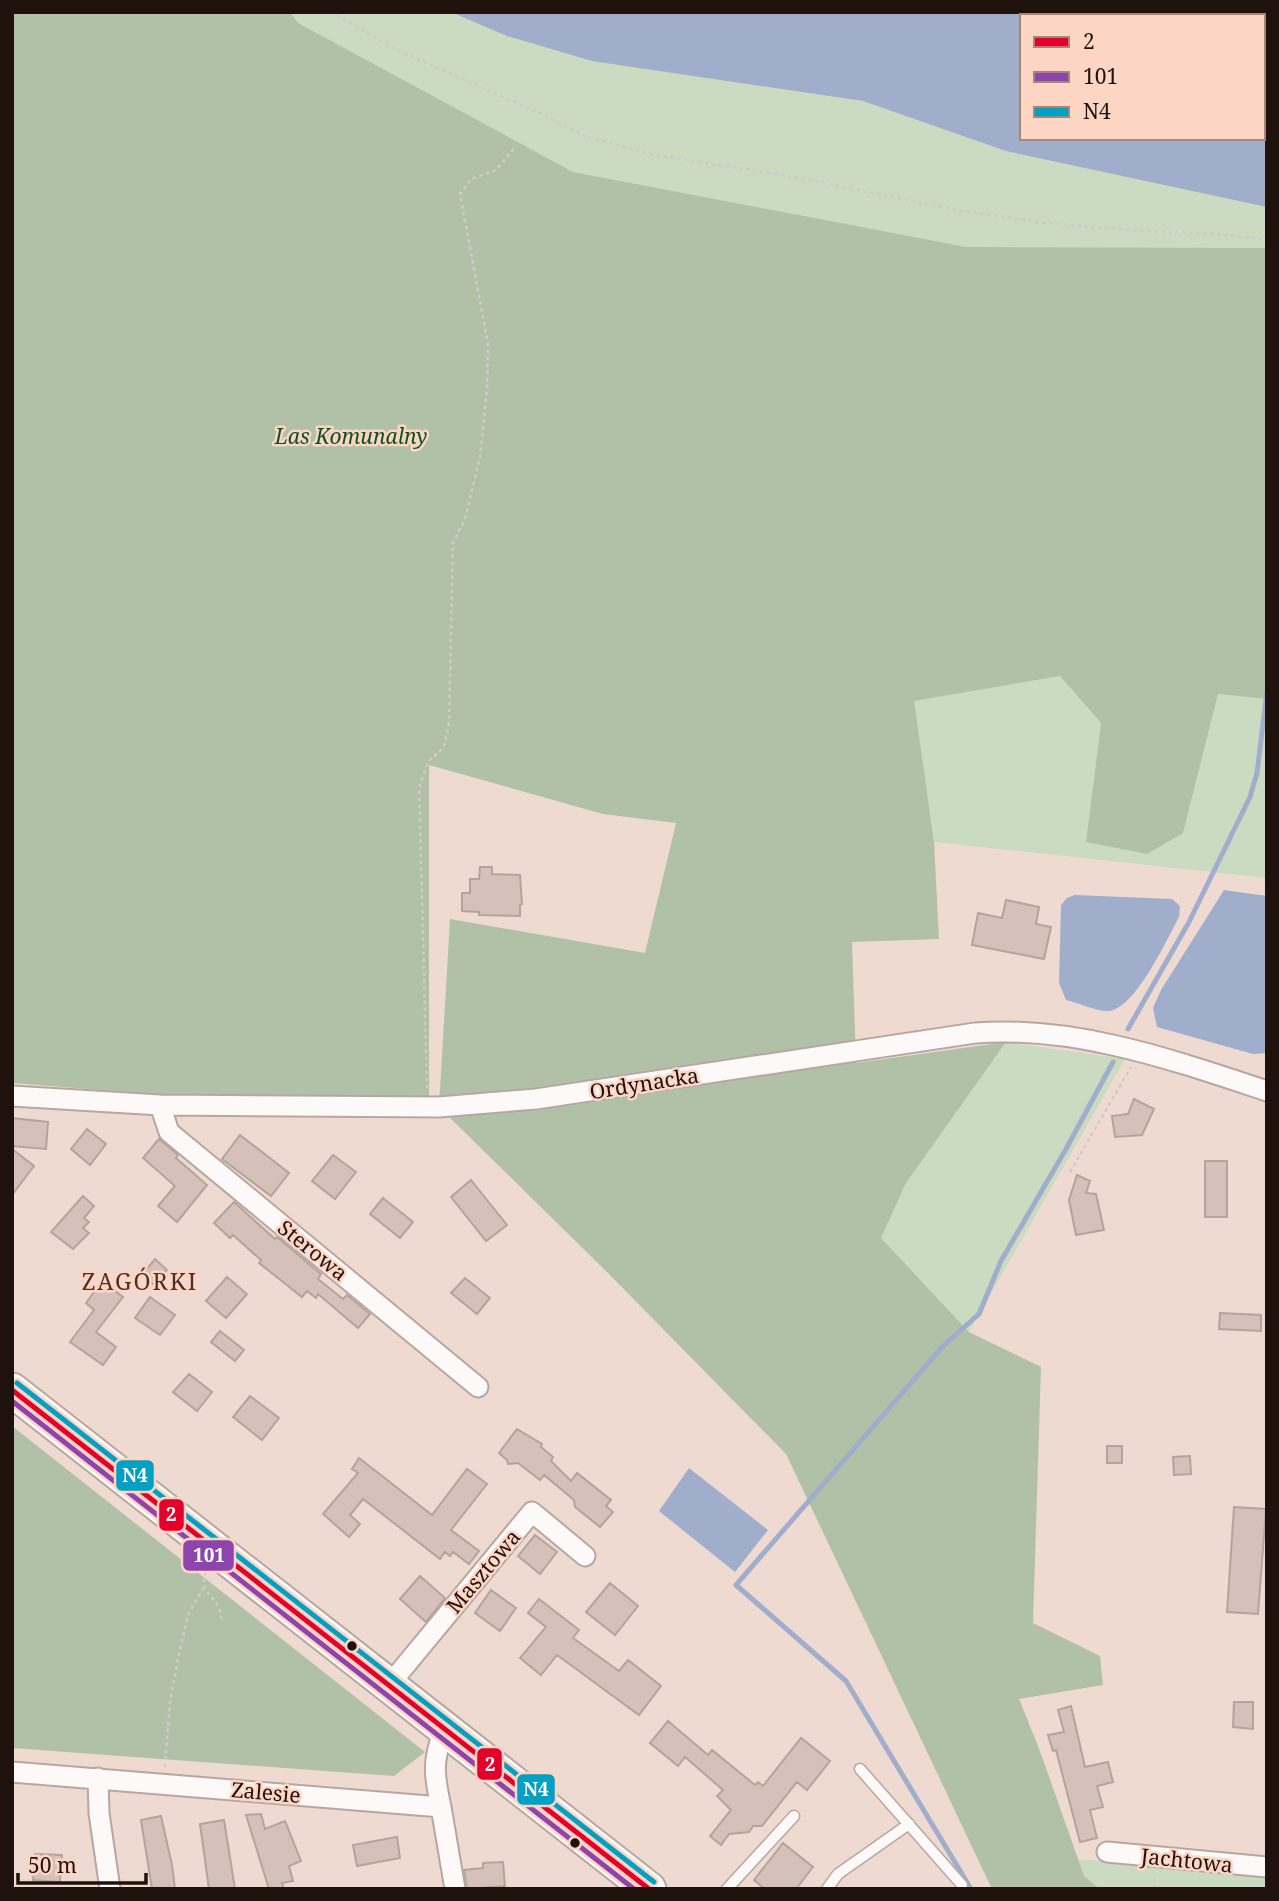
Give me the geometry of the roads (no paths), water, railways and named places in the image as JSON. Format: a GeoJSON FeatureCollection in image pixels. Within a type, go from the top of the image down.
{"type":"FeatureCollection","features":[{"type":"Feature","properties":{"kind":"highway"},"geometry":{"type":"LineString","coordinates":[[12,1390],[649,1889]]}},
{"type":"Feature","properties":{"kind":"street","name":"Ordynacka"},"geometry":{"type":"LineString","coordinates":[[12,1096],[160,1105],[427,1108],[536,1099],[998,1031],[1043,1032],[1140,1052],[1267,1091]]}},
{"type":"Feature","properties":{"kind":"street","name":"Sterowa"},"geometry":{"type":"LineString","coordinates":[[160,1105],[169,1132],[478,1387]]}},
{"type":"Feature","properties":{"kind":"street","name":"Masztowa"},"geometry":{"type":"LineString","coordinates":[[390,1684],[532,1511],[585,1556]]}},
{"type":"Feature","properties":{"kind":"street"},"geometry":{"type":"LineString","coordinates":[[444,1730],[433,1773],[455,1889]]}},
{"type":"Feature","properties":{"kind":"street","name":"Zalesie"},"geometry":{"type":"LineString","coordinates":[[12,1772],[440,1807]]}},
{"type":"Feature","properties":{"kind":"street"},"geometry":{"type":"LineString","coordinates":[[98,1778],[99,1814],[110,1889]]}},
{"type":"Feature","properties":{"kind":"street","name":"Jachtowa"},"geometry":{"type":"LineString","coordinates":[[1107,1852],[1267,1867]]}},
{"type":"Feature","properties":{"kind":"lane"},"geometry":{"type":"LineString","coordinates":[[860,1769],[962,1885]]}},
{"type":"Feature","properties":{"kind":"lane"},"geometry":{"type":"LineString","coordinates":[[727,1889],[794,1816]]}},
{"type":"Feature","properties":{"kind":"lane"},"geometry":{"type":"LineString","coordinates":[[827,1889],[838,1874],[908,1824]]}},
{"type":"Feature","properties":{"kind":"water"},"geometry":{"type":"Polygon","coordinates":[[[451,12],[1267,12],[1267,207],[1006,151],[863,101],[592,61],[507,36],[451,12]]]}},
{"type":"Feature","properties":{"kind":"water"},"geometry":{"type":"Polygon","coordinates":[[[1224,890],[1267,896],[1267,1053],[1253,1054],[1157,1027],[1153,1008],[1161,990],[1224,890]]]}},
{"type":"Feature","properties":{"kind":"water"},"geometry":{"type":"Polygon","coordinates":[[[1075,895],[1172,899],[1180,906],[1179,917],[1149,972],[1129,999],[1118,1008],[1103,1011],[1066,1000],[1059,983],[1061,905],[1067,898],[1075,895]]]}},
{"type":"Feature","properties":{"kind":"water"},"geometry":{"type":"Polygon","coordinates":[[[689,1468],[768,1530],[735,1572],[659,1511],[689,1468]]]}},
{"type":"Feature","properties":{"kind":"waterway"},"geometry":{"type":"LineString","coordinates":[[1128,1029],[1189,922],[1250,797],[1257,773],[1267,691]]}},
{"type":"Feature","properties":{"kind":"waterway"},"geometry":{"type":"LineString","coordinates":[[971,1889],[846,1681],[736,1585],[943,1346],[979,1314],[1001,1261],[1113,1062]]}},
{"type":"Feature","properties":{"kind":"district","name":"ZAGÓRKI"},"geometry":{"type":"Point","coordinates":[140,1281]}},
{"type":"Feature","properties":{"kind":"park label","name":"Las Komunalny"},"geometry":{"type":"Point","coordinates":[351,436]}}]}
